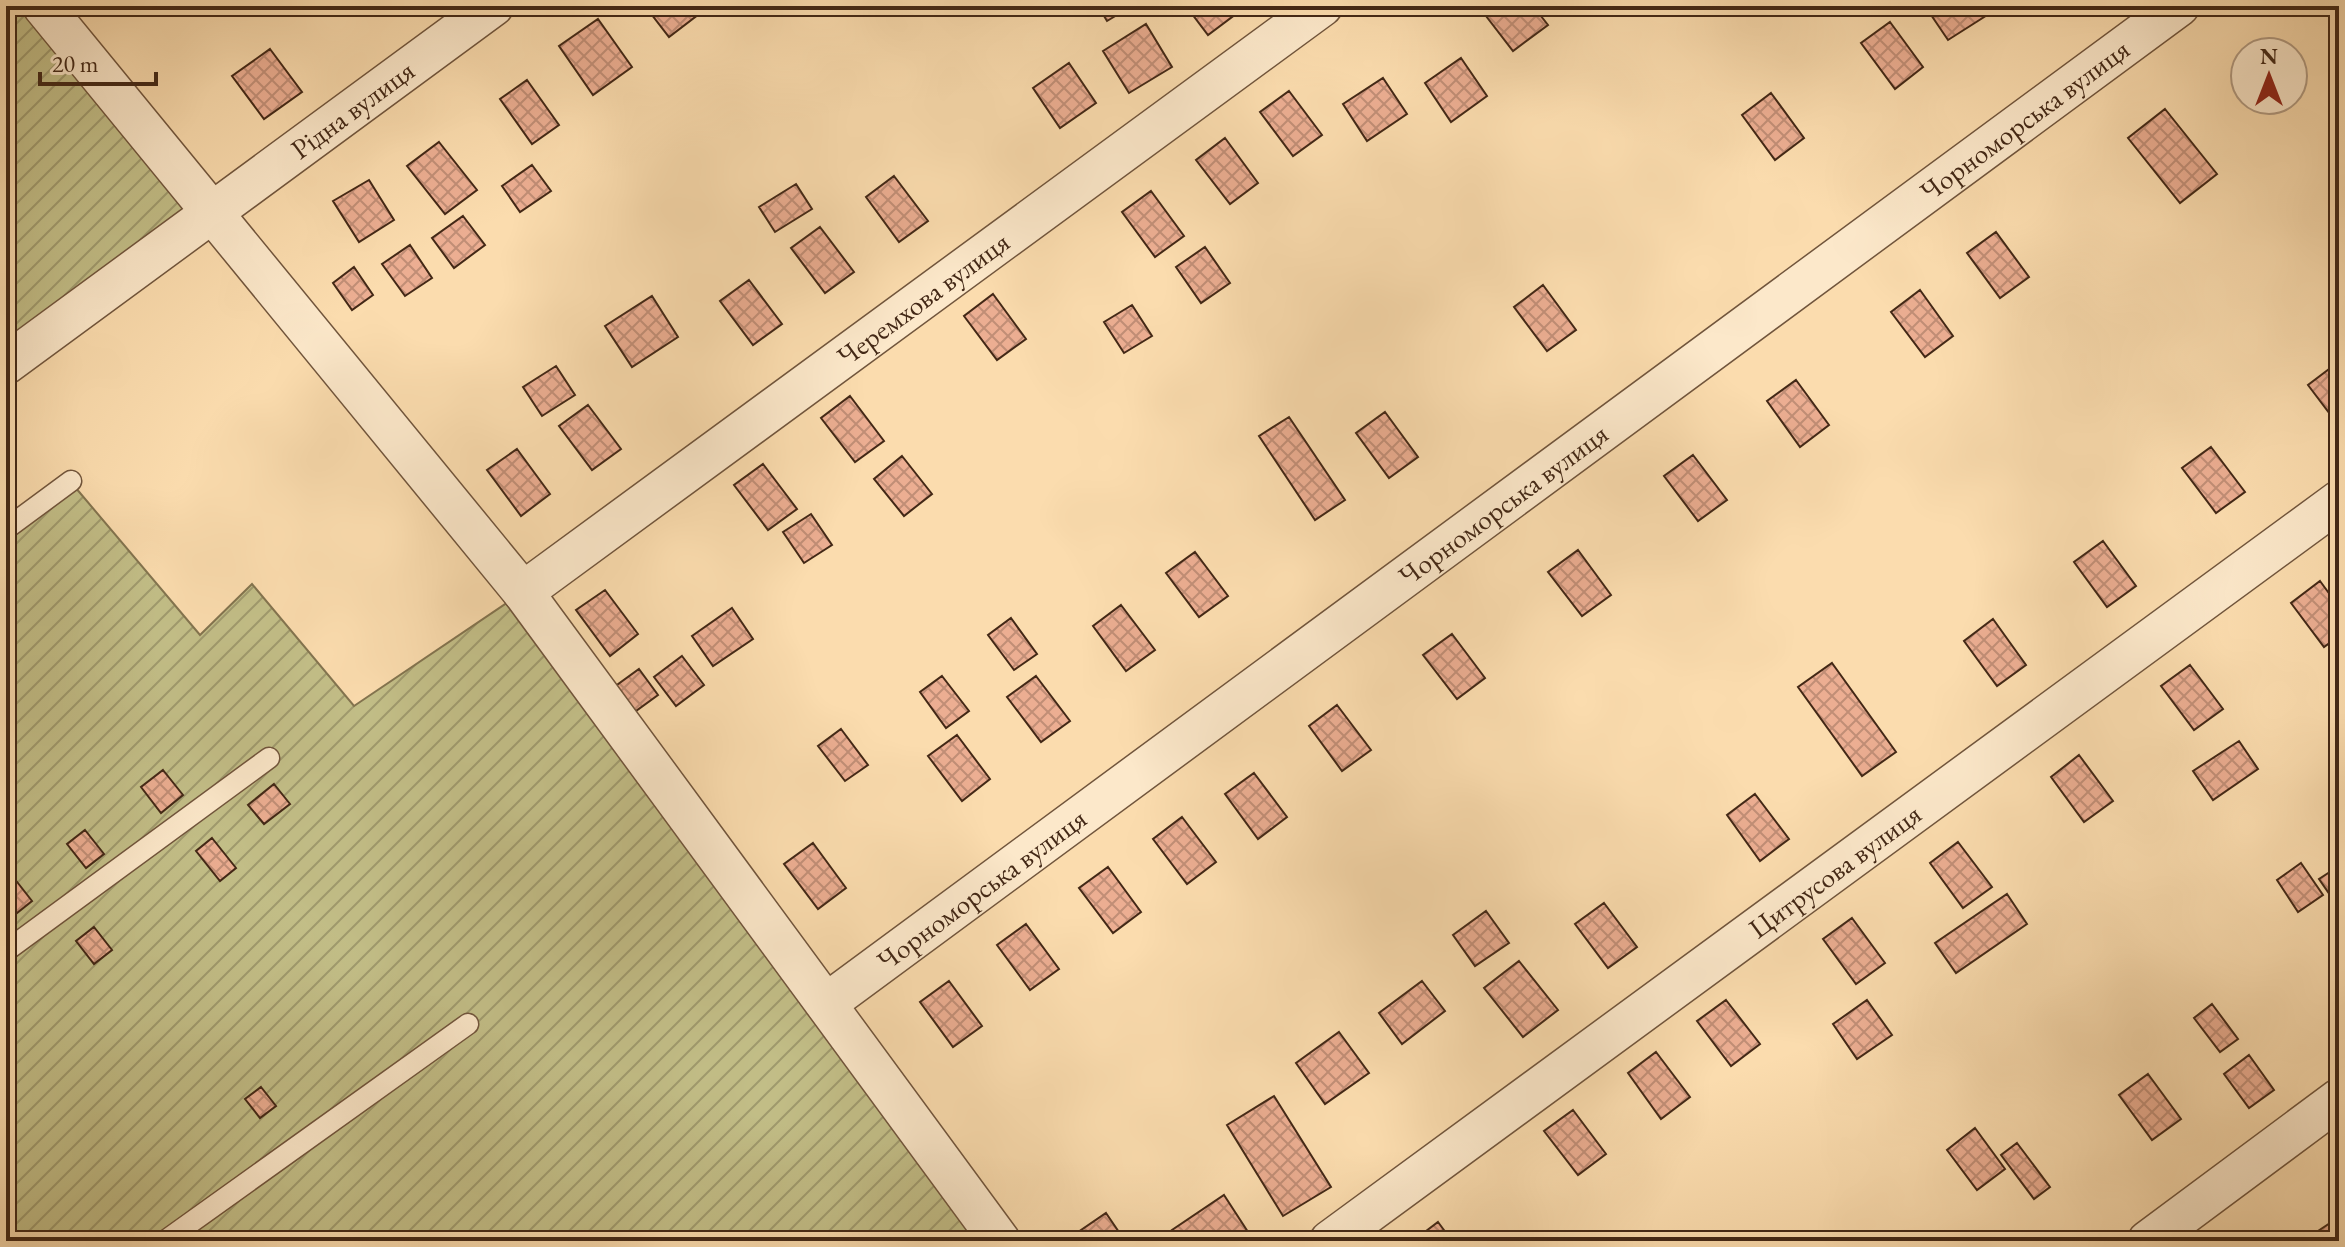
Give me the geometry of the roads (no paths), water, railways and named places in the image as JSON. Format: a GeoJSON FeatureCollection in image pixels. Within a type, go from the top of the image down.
{"type":"FeatureCollection","features":[{"type":"Feature","properties":{"kind":"street"},"geometry":{"type":"LineString","coordinates":[[43,6],[523,592],[1000,1241]]}},
{"type":"Feature","properties":{"kind":"street","name":"Рідна вулиця"},"geometry":{"type":"LineString","coordinates":[[6,364],[493,6]]}},
{"type":"Feature","properties":{"kind":"street","name":"Черемхова вулиця"},"geometry":{"type":"LineString","coordinates":[[523,592],[1322,6]]}},
{"type":"Feature","properties":{"kind":"street","name":"Чорноморська вулиця"},"geometry":{"type":"LineString","coordinates":[[827,1003],[2179,6]]}},
{"type":"Feature","properties":{"kind":"street","name":"Цитрусова вулиця"},"geometry":{"type":"LineString","coordinates":[[1330,1241],[2339,501]]}},
{"type":"Feature","properties":{"kind":"street"},"geometry":{"type":"LineString","coordinates":[[2148,1241],[2339,1099]]}},
{"type":"Feature","properties":{"kind":"lane"},"geometry":{"type":"LineString","coordinates":[[6,529],[71,481]]}},
{"type":"Feature","properties":{"kind":"lane"},"geometry":{"type":"LineString","coordinates":[[6,951],[269,758]]}},
{"type":"Feature","properties":{"kind":"lane"},"geometry":{"type":"LineString","coordinates":[[165,1241],[468,1024]]}}]}
